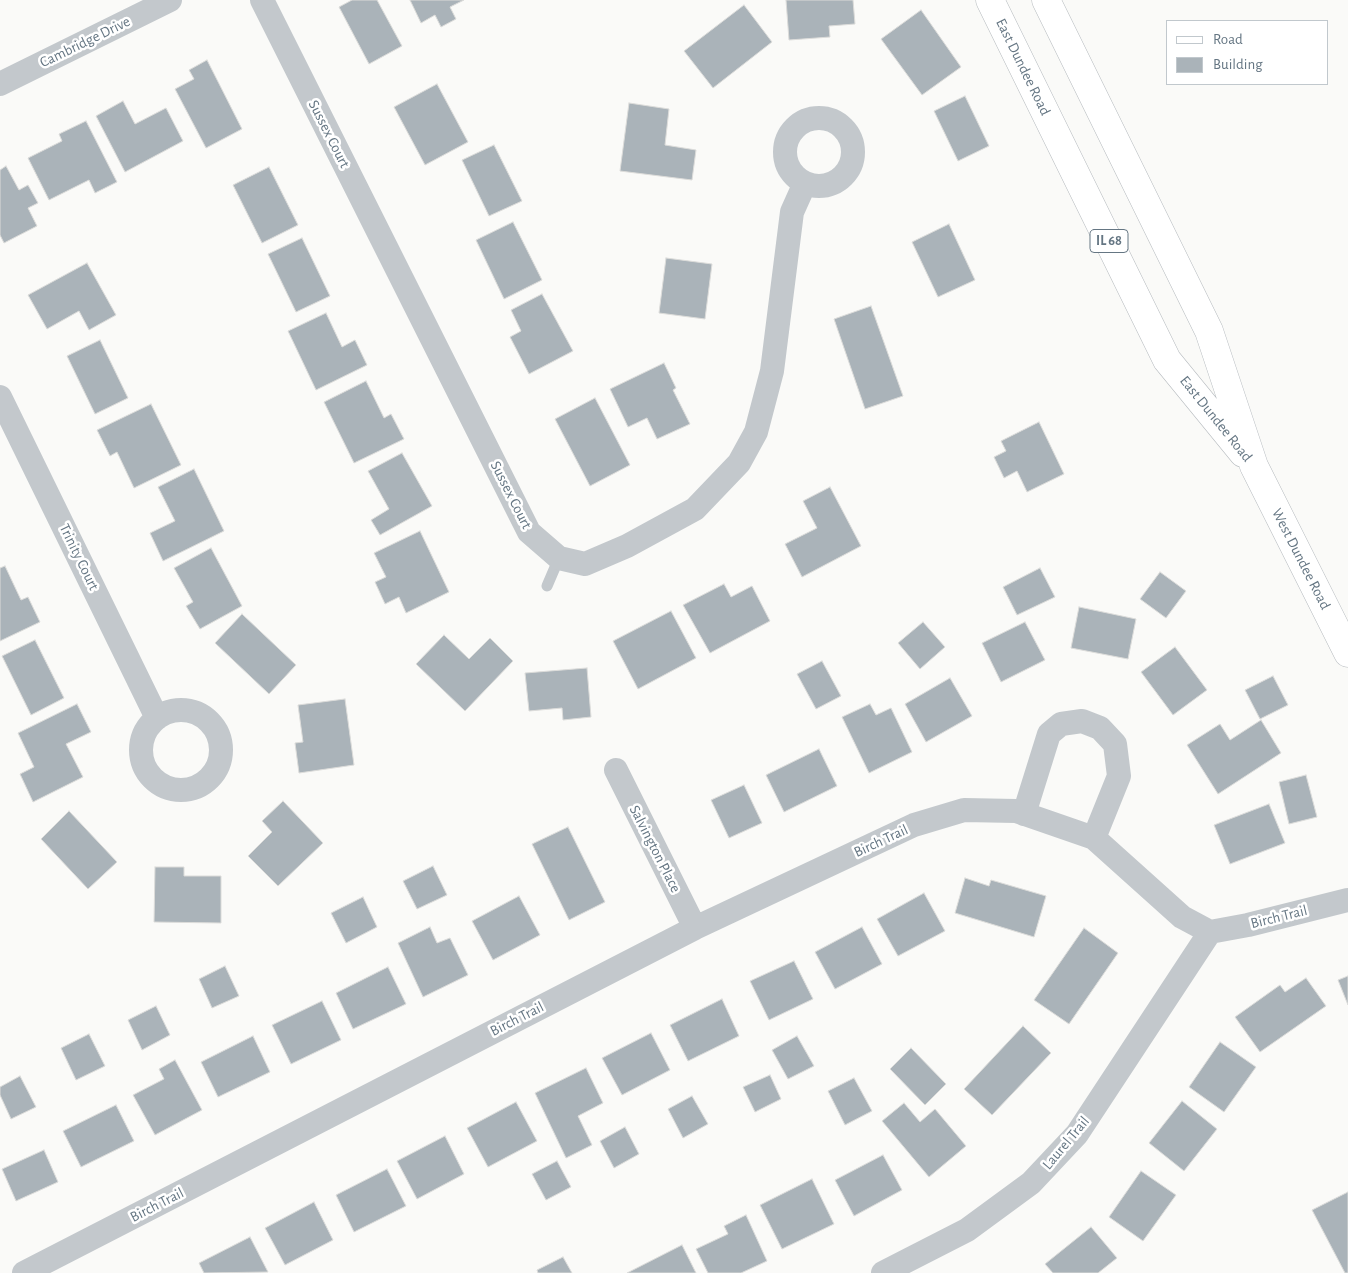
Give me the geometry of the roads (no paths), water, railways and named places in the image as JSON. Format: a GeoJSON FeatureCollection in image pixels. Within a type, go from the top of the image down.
{"type":"FeatureCollection","features":[{"type":"Feature","properties":{"kind":"main road","name":"East Dundee Road"},"geometry":{"type":"LineString","coordinates":[[990,0],[1167,360],[1254,466]]}},
{"type":"Feature","properties":{"kind":"main road","name":"East Dundee Road"},"geometry":{"type":"LineString","coordinates":[[1046,0],[1209,331],[1254,466]]}},
{"type":"Feature","properties":{"kind":"main road","name":"West Dundee Road"},"geometry":{"type":"LineString","coordinates":[[1254,466],[1348,653]]}},
{"type":"Feature","properties":{"kind":"street","name":"Cambridge Drive"},"geometry":{"type":"LineString","coordinates":[[0,84],[170,0]]}},
{"type":"Feature","properties":{"kind":"street","name":"Sussex Court"},"geometry":{"type":"LineString","coordinates":[[262,0],[530,532],[559,558],[585,564],[627,546],[695,509],[740,463],[756,432],[772,371],[792,212],[806,183]]}},
{"type":"Feature","properties":{"kind":"street","name":"Trinity Court"},"geometry":{"type":"LineString","coordinates":[[0,396],[157,718]]}},
{"type":"Feature","properties":{"kind":"street"},"geometry":{"type":"LineString","coordinates":[[1024,814],[1049,734],[1061,724],[1082,721],[1100,728],[1115,744],[1119,776],[1094,838]]}},
{"type":"Feature","properties":{"kind":"street","name":"Salvington Place"},"geometry":{"type":"LineString","coordinates":[[616,770],[695,928]]}},
{"type":"Feature","properties":{"kind":"street","name":"Birch Trail"},"geometry":{"type":"LineString","coordinates":[[24,1273],[695,928],[914,825],[964,810],[1016,811],[1094,838],[1182,917],[1210,932],[1248,925],[1348,900]]}},
{"type":"Feature","properties":{"kind":"street","name":"Laurel Trail"},"geometry":{"type":"LineString","coordinates":[[884,1273],[967,1230],[1031,1183],[1077,1134],[1210,932]]}},
{"type":"Feature","properties":{"kind":"lane"},"geometry":{"type":"LineString","coordinates":[[547,586],[559,558]]}}]}
